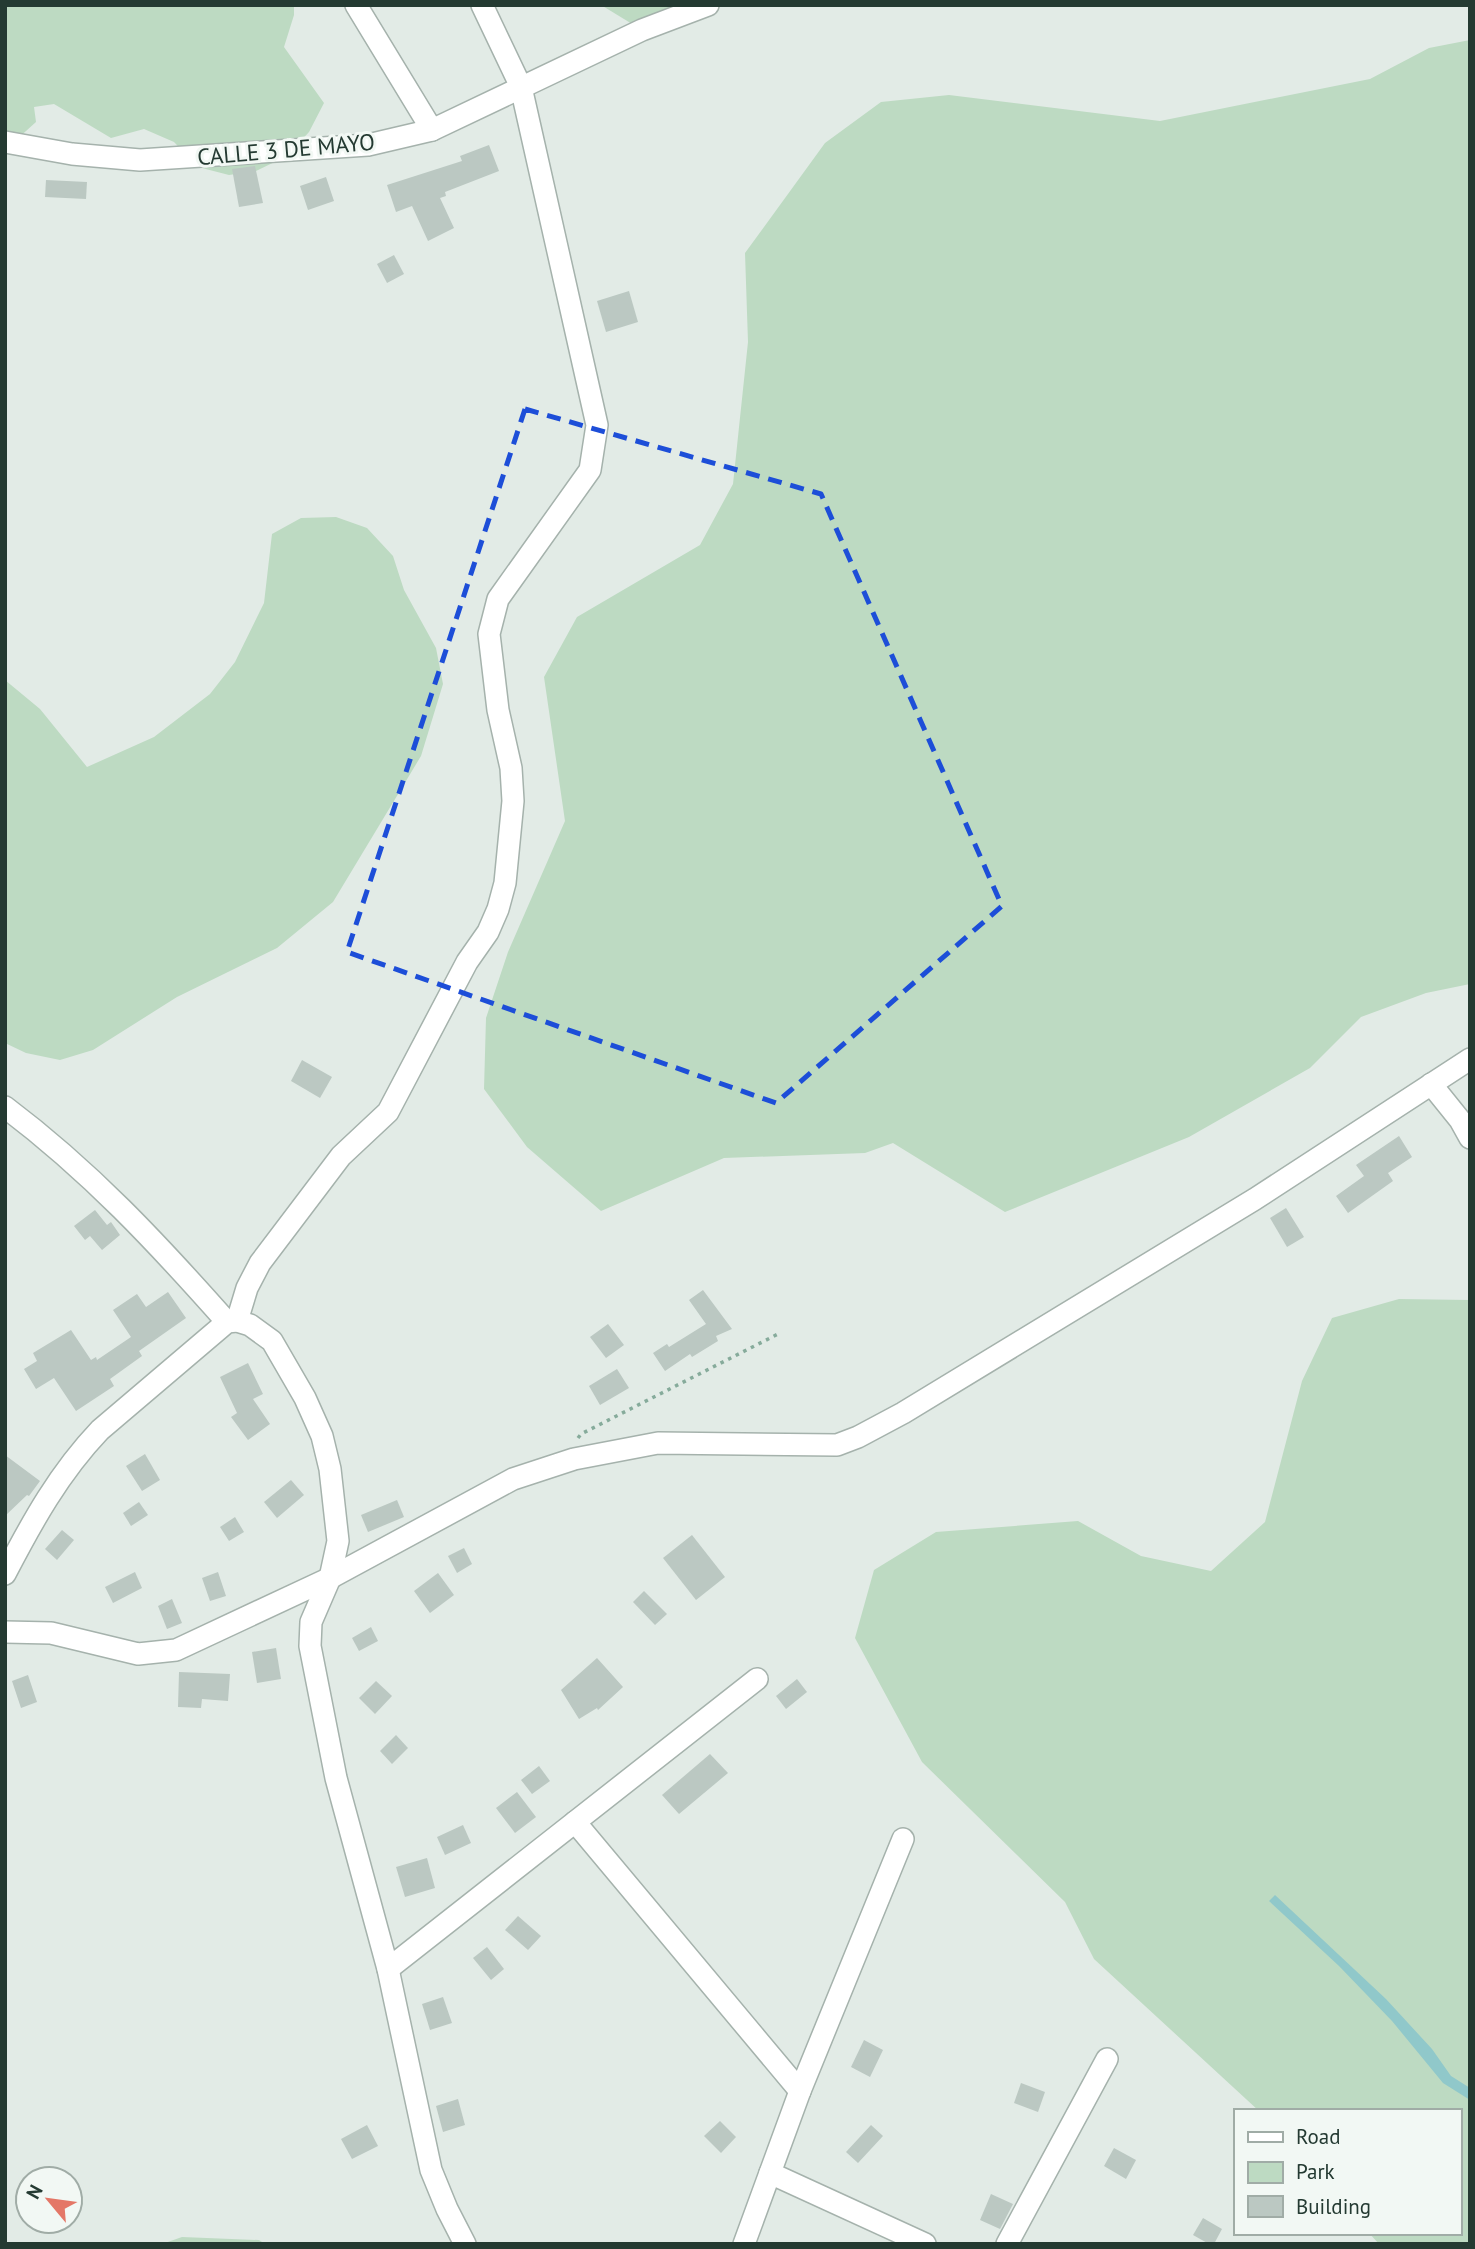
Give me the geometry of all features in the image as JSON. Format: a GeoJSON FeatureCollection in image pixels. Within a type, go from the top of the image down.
{"type":"FeatureCollection","features":[{"type":"Feature","properties":{"kind":"street"},"geometry":{"type":"LineString","coordinates":[[356,5],[432,130]]}},
{"type":"Feature","properties":{"kind":"street"},"geometry":{"type":"LineString","coordinates":[[5,1574],[41,1505],[81,1450],[100,1430],[232,1322],[260,1263],[341,1156],[388,1112],[467,962],[488,932],[498,909],[505,883],[513,801],[489,634],[498,599],[590,470],[597,425],[521,87],[482,5]]}},
{"type":"Feature","properties":{"kind":"street","name":"CALLE 3 DE MAYO"},"geometry":{"type":"LineString","coordinates":[[5,142],[72,155],[140,160],[368,145],[432,130],[642,30],[708,5]]}},
{"type":"Feature","properties":{"kind":"street"},"geometry":{"type":"LineString","coordinates":[[5,1632],[51,1633],[138,1654],[176,1650],[330,1578],[513,1479],[562,1463],[658,1443],[837,1444],[858,1437],[904,1413],[1255,1199],[1470,1059]]}},
{"type":"Feature","properties":{"kind":"street"},"geometry":{"type":"LineString","coordinates":[[1431,1084],[1460,1119],[1470,1138]]}},
{"type":"Feature","properties":{"kind":"street"},"geometry":{"type":"LineString","coordinates":[[5,1107],[35,1129],[111,1196],[232,1322],[250,1325],[272,1341],[305,1398],[322,1436],[330,1469],[338,1541],[330,1578],[311,1622],[310,1646],[336,1778],[388,1969],[431,2170],[465,2244]]}},
{"type":"Feature","properties":{"kind":"street"},"geometry":{"type":"LineString","coordinates":[[388,1969],[757,1679]]}},
{"type":"Feature","properties":{"kind":"street"},"geometry":{"type":"LineString","coordinates":[[575,1822],[800,2091]]}},
{"type":"Feature","properties":{"kind":"street"},"geometry":{"type":"LineString","coordinates":[[744,2244],[800,2091],[903,1839]]}},
{"type":"Feature","properties":{"kind":"street"},"geometry":{"type":"LineString","coordinates":[[1007,2244],[1107,2059]]}},
{"type":"Feature","properties":{"kind":"street"},"geometry":{"type":"LineString","coordinates":[[770,2173],[925,2244]]}},
{"type":"Feature","properties":{"kind":"path"},"geometry":{"type":"LineString","coordinates":[[562,1463],[581,1434],[778,1334]]}},
{"type":"Feature","properties":{"kind":"highlighted area"},"geometry":{"type":"Polygon","coordinates":[[[525,409],[821,494],[1002,906],[776,1103],[347,952],[525,409]]]}},
{"type":"Feature","properties":{"kind":"green space"},"geometry":{"type":"Polygon","coordinates":[[[5,5],[294,5],[294,15],[284,47],[324,103],[309,132],[287,156],[256,171],[229,175],[198,167],[174,142],[144,129],[111,138],[54,104],[34,107],[36,122],[16,140],[5,134],[5,5]]]}},
{"type":"Feature","properties":{"kind":"green space"},"geometry":{"type":"Polygon","coordinates":[[[601,5],[699,5],[642,30],[601,5]]]}},
{"type":"Feature","properties":{"kind":"green space"},"geometry":{"type":"Polygon","coordinates":[[[1470,40],[1470,984],[1426,993],[1361,1017],[1310,1068],[1189,1137],[1005,1212],[893,1143],[865,1153],[724,1158],[601,1211],[527,1147],[484,1089],[486,1018],[508,952],[565,821],[544,677],[577,617],[700,545],[733,484],[748,342],[745,253],[825,143],[881,102],[949,95],[1160,121],[1370,79],[1429,48],[1470,40]]]}},
{"type":"Feature","properties":{"kind":"green space"},"geometry":{"type":"Polygon","coordinates":[[[336,517],[367,528],[393,556],[404,590],[436,648],[443,684],[421,756],[333,902],[277,948],[177,997],[93,1050],[60,1060],[26,1053],[5,1043],[5,680],[40,709],[87,767],[154,737],[210,694],[235,662],[264,603],[272,534],[301,518],[336,517]]]}},
{"type":"Feature","properties":{"kind":"green space"},"geometry":{"type":"Polygon","coordinates":[[[1399,1299],[1470,1300],[1470,2244],[1379,2244],[1371,2235],[1461,2235],[1461,2109],[1257,2109],[1094,1959],[1065,1902],[922,1762],[855,1638],[874,1570],[936,1532],[1078,1521],[1141,1556],[1211,1571],[1265,1522],[1302,1381],[1332,1318],[1399,1299]]]}},
{"type":"Feature","properties":{"kind":"green space"},"geometry":{"type":"Polygon","coordinates":[[[182,2237],[259,2240],[265,2244],[162,2244],[182,2237]]]}},
{"type":"Feature","properties":{"kind":"water"},"geometry":{"type":"Polygon","coordinates":[[[1275,1895],[1386,1999],[1432,2049],[1451,2076],[1470,2088],[1470,2100],[1443,2083],[1392,2021],[1339,1966],[1269,1901],[1275,1895]]]}},
{"type":"Feature","properties":{"kind":"building"},"geometry":{"type":"Polygon","coordinates":[[[489,145],[499,171],[445,192],[446,196],[440,198],[454,228],[428,241],[412,206],[396,212],[387,185],[462,161],[460,156],[489,145]]]}},
{"type":"Feature","properties":{"kind":"building"},"geometry":{"type":"Polygon","coordinates":[[[255,166],[263,203],[239,207],[232,169],[255,166]]]}},
{"type":"Feature","properties":{"kind":"building"},"geometry":{"type":"Polygon","coordinates":[[[326,177],[334,201],[308,210],[300,186],[326,177]]]}},
{"type":"Feature","properties":{"kind":"building"},"geometry":{"type":"Polygon","coordinates":[[[46,180],[87,182],[86,199],[45,197],[46,180]]]}},
{"type":"Feature","properties":{"kind":"building"},"geometry":{"type":"Polygon","coordinates":[[[394,255],[404,274],[387,283],[377,264],[394,255]]]}},
{"type":"Feature","properties":{"kind":"building"},"geometry":{"type":"Polygon","coordinates":[[[629,291],[638,322],[606,332],[597,301],[629,291]]]}},
{"type":"Feature","properties":{"kind":"building"},"geometry":{"type":"Polygon","coordinates":[[[302,1060],[332,1077],[320,1098],[291,1081],[302,1060]]]}},
{"type":"Feature","properties":{"kind":"building"},"geometry":{"type":"Polygon","coordinates":[[[1399,1136],[1412,1157],[1388,1173],[1393,1181],[1348,1213],[1336,1196],[1364,1176],[1356,1165],[1399,1136]]]}},
{"type":"Feature","properties":{"kind":"building"},"geometry":{"type":"Polygon","coordinates":[[[1286,1208],[1304,1237],[1287,1247],[1270,1218],[1286,1208]]]}},
{"type":"Feature","properties":{"kind":"building"},"geometry":{"type":"Polygon","coordinates":[[[95,1210],[107,1225],[111,1222],[120,1235],[102,1250],[90,1236],[85,1240],[74,1226],[95,1210]]]}},
{"type":"Feature","properties":{"kind":"building"},"geometry":{"type":"Polygon","coordinates":[[[703,1290],[732,1329],[716,1336],[718,1341],[692,1357],[690,1354],[665,1371],[653,1353],[667,1344],[669,1347],[706,1324],[689,1300],[703,1290]]]}},
{"type":"Feature","properties":{"kind":"building"},"geometry":{"type":"Polygon","coordinates":[[[168,1292],[186,1318],[139,1351],[142,1356],[110,1379],[114,1386],[76,1411],[54,1378],[36,1389],[24,1369],[37,1361],[33,1353],[71,1330],[91,1360],[96,1357],[97,1360],[131,1337],[113,1310],[137,1294],[146,1307],[168,1292]]]}},
{"type":"Feature","properties":{"kind":"building"},"geometry":{"type":"Polygon","coordinates":[[[608,1324],[624,1345],[606,1358],[590,1337],[608,1324]]]}},
{"type":"Feature","properties":{"kind":"building"},"geometry":{"type":"Polygon","coordinates":[[[248,1363],[263,1394],[253,1399],[270,1424],[248,1440],[231,1417],[237,1413],[220,1377],[248,1363]]]}},
{"type":"Feature","properties":{"kind":"building"},"geometry":{"type":"Polygon","coordinates":[[[617,1369],[629,1388],[600,1405],[589,1386],[617,1369]]]}},
{"type":"Feature","properties":{"kind":"building"},"geometry":{"type":"Polygon","coordinates":[[[145,1454],[160,1480],[142,1491],[126,1466],[145,1454]]]}},
{"type":"Feature","properties":{"kind":"building"},"geometry":{"type":"Polygon","coordinates":[[[5,1455],[40,1481],[29,1496],[5,1516],[5,1455]]]}},
{"type":"Feature","properties":{"kind":"building"},"geometry":{"type":"Polygon","coordinates":[[[291,1480],[304,1495],[277,1518],[264,1502],[291,1480]]]}},
{"type":"Feature","properties":{"kind":"building"},"geometry":{"type":"Polygon","coordinates":[[[397,1500],[404,1517],[368,1532],[361,1515],[397,1500]]]}},
{"type":"Feature","properties":{"kind":"building"},"geometry":{"type":"Polygon","coordinates":[[[139,1502],[148,1515],[131,1526],[123,1513],[139,1502]]]}},
{"type":"Feature","properties":{"kind":"building"},"geometry":{"type":"Polygon","coordinates":[[[235,1517],[244,1532],[229,1541],[220,1527],[235,1517]]]}},
{"type":"Feature","properties":{"kind":"building"},"geometry":{"type":"Polygon","coordinates":[[[62,1530],[74,1540],[57,1560],[45,1549],[62,1530]]]}},
{"type":"Feature","properties":{"kind":"building"},"geometry":{"type":"Polygon","coordinates":[[[692,1535],[725,1577],[696,1600],[663,1558],[692,1535]]]}},
{"type":"Feature","properties":{"kind":"building"},"geometry":{"type":"Polygon","coordinates":[[[464,1548],[472,1564],[457,1573],[448,1556],[464,1548]]]}},
{"type":"Feature","properties":{"kind":"building"},"geometry":{"type":"Polygon","coordinates":[[[135,1572],[142,1588],[113,1603],[105,1587],[135,1572]]]}},
{"type":"Feature","properties":{"kind":"building"},"geometry":{"type":"Polygon","coordinates":[[[218,1572],[226,1596],[210,1601],[202,1578],[218,1572]]]}},
{"type":"Feature","properties":{"kind":"building"},"geometry":{"type":"Polygon","coordinates":[[[438,1573],[454,1595],[430,1613],[414,1591],[438,1573]]]}},
{"type":"Feature","properties":{"kind":"building"},"geometry":{"type":"Polygon","coordinates":[[[644,1591],[667,1614],[655,1625],[633,1602],[644,1591]]]}},
{"type":"Feature","properties":{"kind":"building"},"geometry":{"type":"Polygon","coordinates":[[[172,1599],[182,1623],[167,1629],[158,1606],[172,1599]]]}},
{"type":"Feature","properties":{"kind":"building"},"geometry":{"type":"Polygon","coordinates":[[[371,1627],[378,1641],[359,1651],[352,1638],[371,1627]]]}},
{"type":"Feature","properties":{"kind":"building"},"geometry":{"type":"Polygon","coordinates":[[[276,1648],[281,1679],[257,1683],[252,1652],[276,1648]]]}},
{"type":"Feature","properties":{"kind":"building"},"geometry":{"type":"Polygon","coordinates":[[[597,1658],[623,1687],[598,1710],[597,1708],[579,1719],[561,1690],[597,1658]]]}},
{"type":"Feature","properties":{"kind":"building"},"geometry":{"type":"Polygon","coordinates":[[[179,1672],[230,1674],[228,1701],[202,1699],[201,1708],[178,1707],[179,1672]]]}},
{"type":"Feature","properties":{"kind":"building"},"geometry":{"type":"Polygon","coordinates":[[[28,1675],[37,1702],[21,1708],[12,1681],[28,1675]]]}},
{"type":"Feature","properties":{"kind":"building"},"geometry":{"type":"Polygon","coordinates":[[[797,1679],[807,1692],[786,1709],[776,1696],[797,1679]]]}},
{"type":"Feature","properties":{"kind":"building"},"geometry":{"type":"Polygon","coordinates":[[[376,1681],[392,1696],[375,1714],[359,1698],[376,1681]]]}},
{"type":"Feature","properties":{"kind":"building"},"geometry":{"type":"Polygon","coordinates":[[[396,1735],[408,1748],[392,1764],[380,1751],[396,1735]]]}},
{"type":"Feature","properties":{"kind":"building"},"geometry":{"type":"Polygon","coordinates":[[[710,1754],[728,1773],[679,1814],[662,1795],[710,1754]]]}},
{"type":"Feature","properties":{"kind":"building"},"geometry":{"type":"Polygon","coordinates":[[[539,1766],[550,1781],[532,1794],[521,1780],[539,1766]]]}},
{"type":"Feature","properties":{"kind":"building"},"geometry":{"type":"Polygon","coordinates":[[[517,1792],[536,1817],[515,1833],[496,1808],[517,1792]]]}},
{"type":"Feature","properties":{"kind":"building"},"geometry":{"type":"Polygon","coordinates":[[[463,1825],[471,1843],[445,1855],[437,1837],[463,1825]]]}},
{"type":"Feature","properties":{"kind":"building"},"geometry":{"type":"Polygon","coordinates":[[[427,1858],[435,1888],[405,1897],[396,1867],[427,1858]]]}},
{"type":"Feature","properties":{"kind":"building"},"geometry":{"type":"Polygon","coordinates":[[[518,1916],[541,1936],[528,1950],[505,1930],[518,1916]]]}},
{"type":"Feature","properties":{"kind":"building"},"geometry":{"type":"Polygon","coordinates":[[[487,1947],[504,1969],[491,1980],[473,1958],[487,1947]]]}},
{"type":"Feature","properties":{"kind":"building"},"geometry":{"type":"Polygon","coordinates":[[[443,1997],[452,2023],[430,2030],[422,2004],[443,1997]]]}},
{"type":"Feature","properties":{"kind":"building"},"geometry":{"type":"Polygon","coordinates":[[[864,2040],[883,2050],[870,2077],[851,2067],[864,2040]]]}},
{"type":"Feature","properties":{"kind":"building"},"geometry":{"type":"Polygon","coordinates":[[[1021,2083],[1045,2092],[1038,2112],[1014,2103],[1021,2083]]]}},
{"type":"Feature","properties":{"kind":"building"},"geometry":{"type":"Polygon","coordinates":[[[458,2099],[465,2125],[443,2132],[436,2106],[458,2099]]]}},
{"type":"Feature","properties":{"kind":"building"},"geometry":{"type":"Polygon","coordinates":[[[720,2121],[736,2137],[721,2153],[704,2136],[720,2121]]]}},
{"type":"Feature","properties":{"kind":"building"},"geometry":{"type":"Polygon","coordinates":[[[367,2125],[378,2146],[352,2159],[341,2139],[367,2125]]]}},
{"type":"Feature","properties":{"kind":"building"},"geometry":{"type":"Polygon","coordinates":[[[871,2125],[883,2136],[858,2163],[846,2152],[871,2125]]]}},
{"type":"Feature","properties":{"kind":"building"},"geometry":{"type":"Polygon","coordinates":[[[1114,2148],[1136,2160],[1126,2179],[1104,2166],[1114,2148]]]}},
{"type":"Feature","properties":{"kind":"building"},"geometry":{"type":"Polygon","coordinates":[[[991,2194],[1013,2204],[1000,2229],[980,2220],[991,2194]]]}},
{"type":"Feature","properties":{"kind":"building"},"geometry":{"type":"Polygon","coordinates":[[[1203,2218],[1222,2229],[1214,2244],[1193,2235],[1203,2218]]]}}]}
